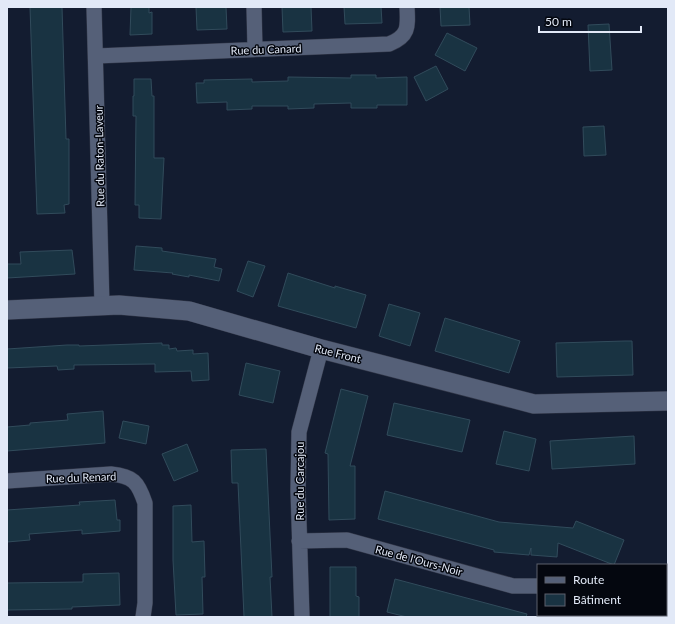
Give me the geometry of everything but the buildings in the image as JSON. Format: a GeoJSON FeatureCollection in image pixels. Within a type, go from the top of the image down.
{"type":"FeatureCollection","features":[{"type":"Feature","properties":{"kind":"street","name":"Rue du Raton-Laveur"},"geometry":{"type":"LineString","coordinates":[[94,7],[102,305]]}},
{"type":"Feature","properties":{"kind":"street"},"geometry":{"type":"LineString","coordinates":[[254,7],[255,50]]}},
{"type":"Feature","properties":{"kind":"street","name":"Rue du Canard"},"geometry":{"type":"LineString","coordinates":[[96,56],[390,44],[399,40],[406,33],[407,7]]}},
{"type":"Feature","properties":{"kind":"street","name":"Rue Front"},"geometry":{"type":"LineString","coordinates":[[7,310],[102,305],[139,306],[189,311],[322,349],[534,404],[668,401]]}},
{"type":"Feature","properties":{"kind":"street","name":"Rue du Carcajou"},"geometry":{"type":"LineString","coordinates":[[302,617],[298,490],[299,432],[322,349]]}},
{"type":"Feature","properties":{"kind":"street","name":"Rue du Renard"},"geometry":{"type":"LineString","coordinates":[[7,481],[111,474],[123,475],[133,480],[141,490],[145,503],[145,603],[143,617]]}},
{"type":"Feature","properties":{"kind":"street","name":"Rue de l'Ours-Noir"},"geometry":{"type":"LineString","coordinates":[[299,541],[347,540],[513,586],[537,586]]}}]}
